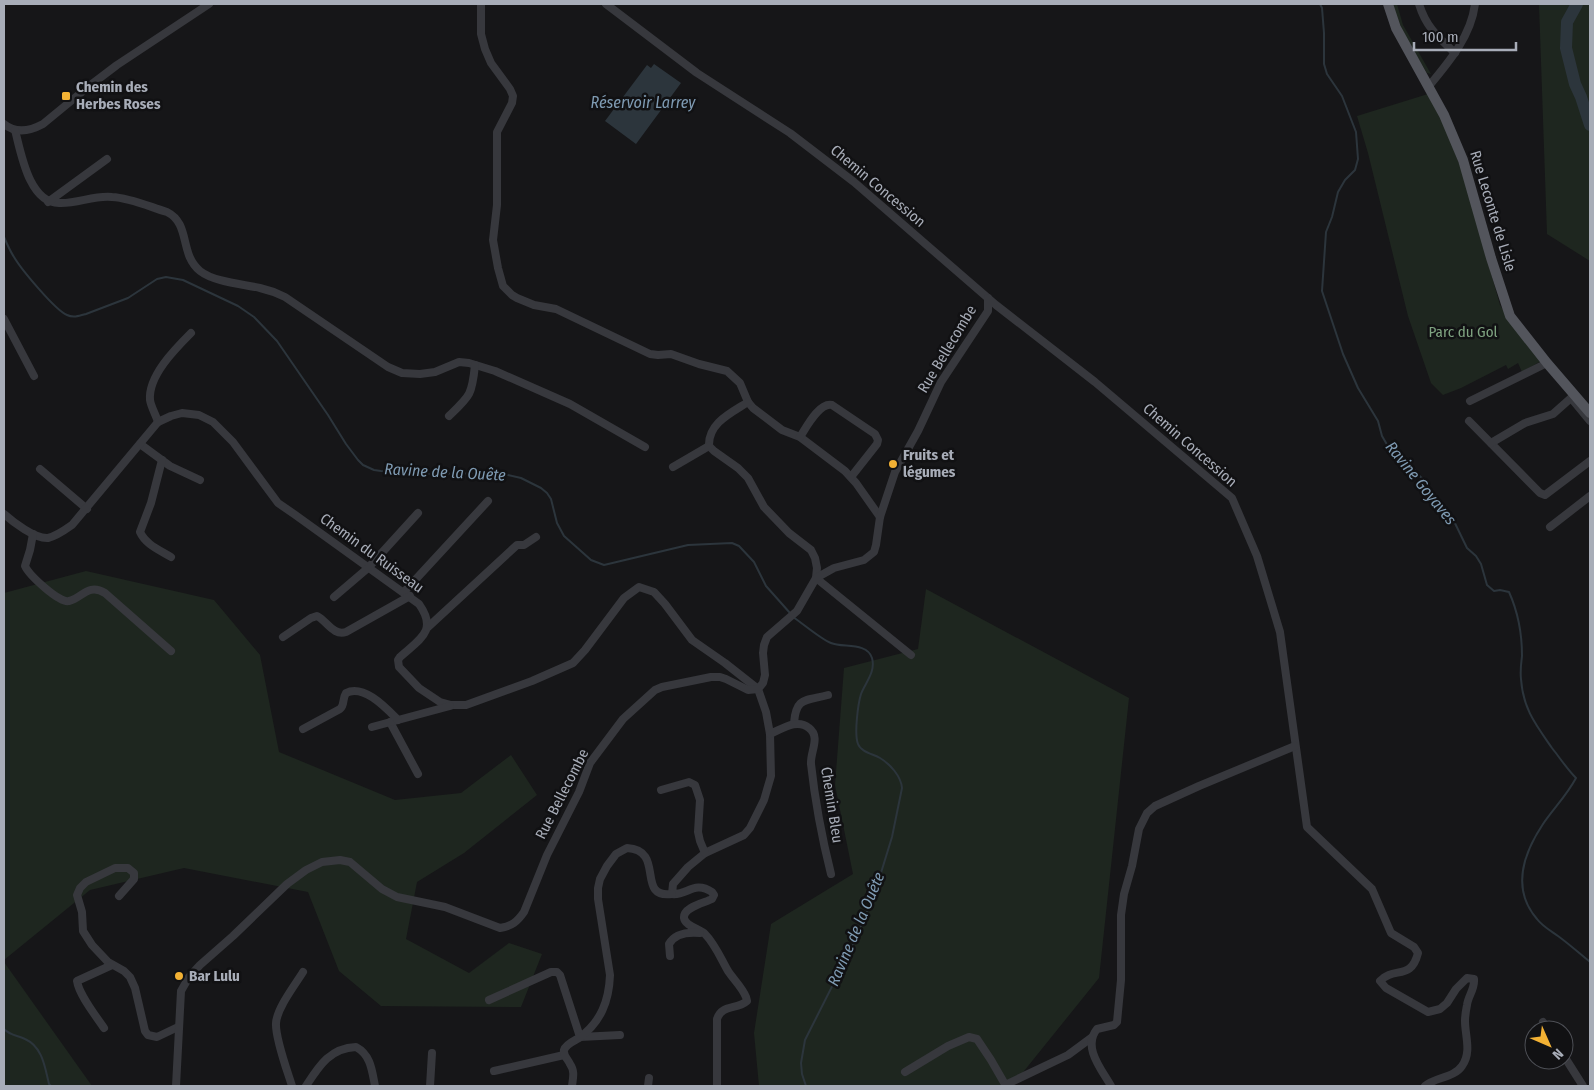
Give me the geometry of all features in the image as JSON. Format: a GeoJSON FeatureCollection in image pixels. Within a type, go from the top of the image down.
{"type":"FeatureCollection","features":[{"type":"Feature","properties":{"kind":"main road","name":"Rue Leconte de Lisle"},"geometry":{"type":"LineString","coordinates":[[1388,4],[1396,28],[1444,115],[1463,160],[1506,308],[1515,324],[1590,413]]}},
{"type":"Feature","properties":{"kind":"street"},"geometry":{"type":"LineString","coordinates":[[4,124],[15,130],[28,130],[42,124],[117,65],[209,4]]}},
{"type":"Feature","properties":{"kind":"street"},"geometry":{"type":"LineString","coordinates":[[482,4],[481,34],[485,49],[491,63],[513,96],[512,103],[497,132],[497,204],[493,240],[503,286],[517,298],[534,304],[556,308],[650,354],[671,354],[699,364],[723,369],[740,383],[748,402],[754,408],[782,430],[800,437],[851,477],[880,517]]}},
{"type":"Feature","properties":{"kind":"street","name":"Chemin Concession"},"geometry":{"type":"LineString","coordinates":[[606,4],[697,74],[790,133],[854,182],[988,298],[1095,382],[1232,498],[1258,556],[1280,632],[1307,827],[1372,889],[1391,934],[1414,947],[1418,953],[1416,962],[1408,970],[1384,976],[1380,981],[1386,988],[1428,1012],[1440,1010],[1467,978],[1474,979],[1474,986],[1467,1001],[1465,1022],[1468,1043],[1467,1055],[1461,1067],[1450,1074],[1430,1081],[1425,1086]]}},
{"type":"Feature","properties":{"kind":"street"},"geometry":{"type":"LineString","coordinates":[[1419,4],[1431,29],[1455,53]]}},
{"type":"Feature","properties":{"kind":"street"},"geometry":{"type":"LineString","coordinates":[[1429,86],[1455,53],[1472,18],[1475,4]]}},
{"type":"Feature","properties":{"kind":"street"},"geometry":{"type":"LineString","coordinates":[[15,130],[25,171],[33,185],[48,202],[59,203],[103,196],[113,197],[126,199],[172,215],[181,224],[186,249],[192,262],[200,271],[211,278],[279,294],[388,368],[402,373],[420,374],[435,372],[459,362],[495,371],[570,404],[645,447]]}},
{"type":"Feature","properties":{"kind":"street"},"geometry":{"type":"LineString","coordinates":[[48,202],[107,159]]}},
{"type":"Feature","properties":{"kind":"street","name":"Rue Bellecombe"},"geometry":{"type":"LineString","coordinates":[[816,578],[834,568],[869,557],[874,552],[880,517],[895,472],[918,431],[941,382],[988,311],[988,298]]}},
{"type":"Feature","properties":{"kind":"street"},"geometry":{"type":"LineString","coordinates":[[4,319],[34,376]]}},
{"type":"Feature","properties":{"kind":"street"},"geometry":{"type":"LineString","coordinates":[[4,514],[41,538],[56,535],[72,525],[158,422],[150,401],[151,388],[169,355],[191,333]]}},
{"type":"Feature","properties":{"kind":"street"},"geometry":{"type":"LineString","coordinates":[[1470,401],[1547,363]]}},
{"type":"Feature","properties":{"kind":"street"},"geometry":{"type":"LineString","coordinates":[[449,416],[470,394],[475,365]]}},
{"type":"Feature","properties":{"kind":"street"},"geometry":{"type":"LineString","coordinates":[[1491,443],[1525,423],[1553,414],[1571,398],[1590,421]]}},
{"type":"Feature","properties":{"kind":"street"},"geometry":{"type":"LineString","coordinates":[[748,402],[723,418],[714,427],[709,437],[709,446],[748,478],[764,508],[789,533],[811,550],[817,568],[816,578],[797,611],[767,637],[764,644],[765,675],[763,683],[758,690]]}},
{"type":"Feature","properties":{"kind":"street"},"geometry":{"type":"LineString","coordinates":[[800,437],[817,412],[828,404],[874,434],[878,440],[877,444],[851,477]]}},
{"type":"Feature","properties":{"kind":"street","name":"Chemin du Ruisseau"},"geometry":{"type":"LineString","coordinates":[[158,422],[182,413],[199,415],[213,422],[233,442],[278,504],[407,594],[426,613],[427,628]]}},
{"type":"Feature","properties":{"kind":"street"},"geometry":{"type":"LineString","coordinates":[[1469,421],[1540,493],[1545,495],[1590,461]]}},
{"type":"Feature","properties":{"kind":"street"},"geometry":{"type":"LineString","coordinates":[[140,444],[162,460],[200,480]]}},
{"type":"Feature","properties":{"kind":"street"},"geometry":{"type":"LineString","coordinates":[[673,467],[709,446]]}},
{"type":"Feature","properties":{"kind":"street"},"geometry":{"type":"LineString","coordinates":[[162,460],[151,503],[140,532],[143,539],[149,544],[171,557]]}},
{"type":"Feature","properties":{"kind":"street"},"geometry":{"type":"LineString","coordinates":[[40,469],[87,509]]}},
{"type":"Feature","properties":{"kind":"street"},"geometry":{"type":"LineString","coordinates":[[1550,527],[1590,496]]}},
{"type":"Feature","properties":{"kind":"street"},"geometry":{"type":"LineString","coordinates":[[283,637],[310,618],[317,616],[335,632],[340,634],[346,632],[407,594],[488,501]]}},
{"type":"Feature","properties":{"kind":"street"},"geometry":{"type":"LineString","coordinates":[[334,597],[368,568],[418,514]]}},
{"type":"Feature","properties":{"kind":"street"},"geometry":{"type":"LineString","coordinates":[[33,534],[25,566],[27,572],[60,599],[67,602],[92,590],[99,590],[105,593],[171,651]]}},
{"type":"Feature","properties":{"kind":"street"},"geometry":{"type":"LineString","coordinates":[[536,537],[524,544],[517,545],[427,628],[423,636],[400,657],[398,660],[399,666],[419,688],[440,702],[451,705],[466,705],[532,681],[573,663],[624,598],[639,588],[654,592],[692,640],[725,663],[758,690],[766,712],[770,734],[771,776],[764,800],[750,828],[744,835],[705,854],[688,867],[673,884],[672,894]]}},
{"type":"Feature","properties":{"kind":"street"},"geometry":{"type":"LineString","coordinates":[[816,578],[911,655]]}},
{"type":"Feature","properties":{"kind":"street","name":"Rue Bellecombe"},"geometry":{"type":"LineString","coordinates":[[176,1086],[181,991],[189,977],[287,884],[306,870],[322,862],[340,860],[350,862],[382,889],[396,897],[445,907],[500,928],[508,927],[514,924],[524,912],[547,855],[579,792],[590,763],[624,719],[648,694],[662,686],[711,676],[726,679],[748,690],[758,690]]}},
{"type":"Feature","properties":{"kind":"street"},"geometry":{"type":"LineString","coordinates":[[303,729],[340,709],[346,693],[357,690],[382,704],[398,720]]}},
{"type":"Feature","properties":{"kind":"street"},"geometry":{"type":"LineString","coordinates":[[770,734],[794,724],[795,710],[799,704],[828,695]]}},
{"type":"Feature","properties":{"kind":"street"},"geometry":{"type":"LineString","coordinates":[[372,727],[451,705]]}},
{"type":"Feature","properties":{"kind":"street"},"geometry":{"type":"LineString","coordinates":[[390,722],[418,774]]}},
{"type":"Feature","properties":{"kind":"street","name":"Chemin Bleu"},"geometry":{"type":"LineString","coordinates":[[794,724],[799,723],[809,727],[815,736],[811,764],[823,842],[831,874]]}},
{"type":"Feature","properties":{"kind":"street"},"geometry":{"type":"LineString","coordinates":[[905,1072],[968,1036],[977,1039],[1006,1086],[1068,1055],[1091,1038],[1097,1029],[1114,1025],[1117,1022],[1121,980],[1121,915],[1124,894],[1139,829],[1147,813],[1155,806],[1199,786],[1295,746]]}},
{"type":"Feature","properties":{"kind":"street"},"geometry":{"type":"LineString","coordinates":[[660,790],[689,782],[695,785],[700,800],[698,832],[705,854]]}},
{"type":"Feature","properties":{"kind":"street"},"geometry":{"type":"LineString","coordinates":[[572,1086],[574,1075],[564,1055],[566,1048],[590,1028],[598,1018],[603,1010],[609,987],[610,975],[598,899],[600,879],[616,854],[627,848],[640,851],[648,860],[653,886],[657,892],[664,895],[680,894],[694,888],[702,888],[712,892],[714,895],[712,899],[686,911],[684,917],[690,926],[711,940],[746,997],[744,1004],[725,1008],[719,1013],[717,1086]]}},
{"type":"Feature","properties":{"kind":"street"},"geometry":{"type":"LineString","coordinates":[[119,896],[134,879],[134,873],[128,868],[115,868],[86,882],[80,888],[77,895],[82,912],[83,931],[92,945],[112,965],[124,971],[130,977],[135,988],[145,1031],[148,1035],[157,1037],[178,1026]]}},
{"type":"Feature","properties":{"kind":"street"},"geometry":{"type":"LineString","coordinates":[[670,956],[669,944],[674,938],[681,934],[694,932],[706,935]]}},
{"type":"Feature","properties":{"kind":"street"},"geometry":{"type":"LineString","coordinates":[[104,1028],[83,996],[77,981],[112,965]]}},
{"type":"Feature","properties":{"kind":"street"},"geometry":{"type":"LineString","coordinates":[[292,1086],[276,1032],[276,1022],[279,1012],[303,972]]}},
{"type":"Feature","properties":{"kind":"street"},"geometry":{"type":"LineString","coordinates":[[489,1000],[551,972],[557,972],[560,975],[580,1037]]}},
{"type":"Feature","properties":{"kind":"street"},"geometry":{"type":"LineString","coordinates":[[580,1037],[620,1035]]}},
{"type":"Feature","properties":{"kind":"street"},"geometry":{"type":"LineString","coordinates":[[1091,1038],[1092,1052],[1111,1086]]}},
{"type":"Feature","properties":{"kind":"street"},"geometry":{"type":"LineString","coordinates":[[306,1086],[315,1071],[336,1051],[356,1047],[362,1050],[370,1061],[375,1086]]}},
{"type":"Feature","properties":{"kind":"street"},"geometry":{"type":"LineString","coordinates":[[430,1086],[432,1053]]}},
{"type":"Feature","properties":{"kind":"street"},"geometry":{"type":"LineString","coordinates":[[494,1071],[564,1055]]}},
{"type":"Feature","properties":{"kind":"street"},"geometry":{"type":"LineString","coordinates":[[1573,1070],[1583,1086]]}},
{"type":"Feature","properties":{"kind":"street"},"geometry":{"type":"LineString","coordinates":[[648,1086],[649,1078]]}},
{"type":"Feature","properties":{"kind":"green space"},"geometry":{"type":"Polygon","coordinates":[[[1392,4],[1397,4],[1403,25],[1431,74],[1427,73],[1405,37],[1392,4]]]}},
{"type":"Feature","properties":{"kind":"green space"},"geometry":{"type":"Polygon","coordinates":[[[1539,4],[1590,4],[1590,261],[1547,234],[1539,4]]]}},
{"type":"Feature","properties":{"kind":"green space","name":"Parc du Gol"},"geometry":{"type":"Polygon","coordinates":[[[1428,94],[1447,131],[1464,177],[1500,305],[1514,327],[1541,361],[1522,372],[1518,363],[1508,369],[1506,365],[1443,395],[1431,383],[1408,316],[1368,153],[1357,116],[1428,94]]]}},
{"type":"Feature","properties":{"kind":"green space"},"geometry":{"type":"Polygon","coordinates":[[[86,571],[214,600],[260,655],[279,752],[395,800],[461,793],[511,755],[537,795],[464,853],[417,882],[406,939],[469,973],[509,943],[542,954],[521,1007],[381,1006],[339,971],[308,892],[184,868],[90,890],[4,960],[4,593],[86,571]]]}},
{"type":"Feature","properties":{"kind":"green space"},"geometry":{"type":"Polygon","coordinates":[[[926,589],[1129,698],[1099,978],[1012,1086],[759,1086],[754,1033],[771,924],[853,874],[835,785],[844,668],[918,649],[926,589]]]}},
{"type":"Feature","properties":{"kind":"green space"},"geometry":{"type":"Polygon","coordinates":[[[4,962],[92,1086],[4,1086],[4,962]]]}},
{"type":"Feature","properties":{"kind":"water","name":"Réservoir Larrey"},"geometry":{"type":"Polygon","coordinates":[[[654,64],[681,83],[636,144],[605,121],[647,65],[651,68],[654,64]]]}},
{"type":"Feature","properties":{"kind":"waterway","name":"Ravine Goyaves"},"geometry":{"type":"LineString","coordinates":[[1320,4],[1324,33],[1324,64],[1327,74],[1342,96],[1356,132],[1358,159],[1355,170],[1345,180],[1338,192],[1326,232],[1322,291],[1343,354],[1358,388],[1378,421],[1382,436],[1389,448],[1408,462],[1424,481],[1432,495],[1451,515],[1467,548],[1476,556],[1481,564],[1487,585],[1494,591],[1509,592],[1520,631],[1522,690],[1527,708],[1546,740],[1576,778],[1543,824],[1530,847],[1525,859],[1523,872],[1524,896],[1529,908],[1539,922],[1590,962]]}},
{"type":"Feature","properties":{"kind":"waterway"},"geometry":{"type":"LineString","coordinates":[[1577,4],[1567,22],[1566,48],[1575,84],[1590,125]]}},
{"type":"Feature","properties":{"kind":"waterway","name":"Ravine de la Ouête"},"geometry":{"type":"LineString","coordinates":[[4,237],[18,263],[31,279],[55,306],[69,316],[86,314],[128,298],[157,279],[166,277],[183,280],[238,306],[254,317],[277,341],[346,444],[363,465],[374,470],[415,474],[499,473],[521,478],[547,493],[551,499],[557,523],[564,536],[591,560],[604,565],[688,545],[732,543],[739,546],[754,562],[766,586],[790,613]]}},
{"type":"Feature","properties":{"kind":"waterway","name":"Ravine de la Ouête"},"geometry":{"type":"LineString","coordinates":[[793,617],[827,641],[854,646],[869,653],[872,658],[873,668],[860,699],[856,733],[858,744],[862,749],[888,764],[900,779],[902,788],[892,837],[876,889],[855,941],[805,1040],[801,1063],[806,1086]]}},
{"type":"Feature","properties":{"kind":"waterway"},"geometry":{"type":"LineString","coordinates":[[4,1029],[25,1039],[36,1047],[42,1058],[51,1086]]}},
{"type":"Feature","properties":{"kind":"place","name":"Chemin des Herbes Roses"},"geometry":{"type":"Point","coordinates":[66,96]}},
{"type":"Feature","properties":{"kind":"place","name":"Fruits et légumes"},"geometry":{"type":"Point","coordinates":[893,464]}},
{"type":"Feature","properties":{"kind":"place","name":"Bar Lulu"},"geometry":{"type":"Point","coordinates":[179,976]}}]}
